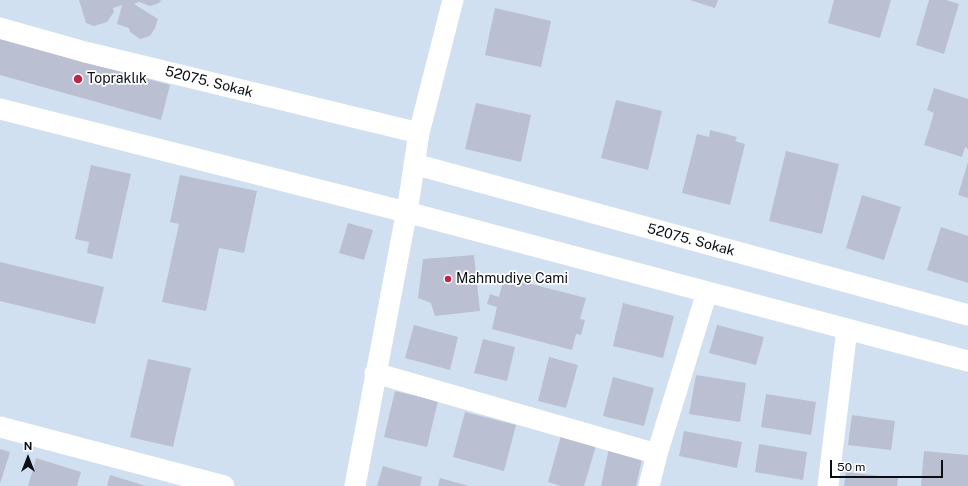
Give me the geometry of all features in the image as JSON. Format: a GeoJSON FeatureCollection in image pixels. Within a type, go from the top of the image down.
{"type":"FeatureCollection","features":[{"type":"Feature","properties":{"kind":"street"},"geometry":{"type":"LineString","coordinates":[[355,486],[406,212],[419,133],[453,0]]}},
{"type":"Feature","properties":{"kind":"street","name":"52075. Sokak"},"geometry":{"type":"LineString","coordinates":[[0,28],[85,52],[419,133]]}},
{"type":"Feature","properties":{"kind":"street"},"geometry":{"type":"LineString","coordinates":[[0,109],[406,212],[847,329],[965,358]]}},
{"type":"Feature","properties":{"kind":"street","name":"52075. Sokak"},"geometry":{"type":"LineString","coordinates":[[414,164],[968,316]]}},
{"type":"Feature","properties":{"kind":"street"},"geometry":{"type":"LineString","coordinates":[[649,486],[657,454],[707,292]]}},
{"type":"Feature","properties":{"kind":"street"},"geometry":{"type":"LineString","coordinates":[[828,486],[847,329]]}},
{"type":"Feature","properties":{"kind":"street"},"geometry":{"type":"LineString","coordinates":[[375,373],[657,454]]}},
{"type":"Feature","properties":{"kind":"street"},"geometry":{"type":"LineString","coordinates":[[0,427],[224,486]]}},
{"type":"Feature","properties":{"kind":"building"},"geometry":{"type":"Polygon","coordinates":[[[79,0],[161,0],[159,3],[150,6],[139,2],[134,4],[158,19],[150,36],[140,39],[130,32],[129,28],[117,24],[122,5],[113,8],[114,12],[107,22],[94,26],[86,23],[79,0]]]}},
{"type":"Feature","properties":{"kind":"building"},"geometry":{"type":"Polygon","coordinates":[[[690,0],[718,0],[715,8],[690,0]]]}},
{"type":"Feature","properties":{"kind":"building"},"geometry":{"type":"Polygon","coordinates":[[[834,0],[891,0],[880,38],[828,23],[834,0]]]}},
{"type":"Feature","properties":{"kind":"building"},"geometry":{"type":"Polygon","coordinates":[[[929,0],[946,0],[959,4],[944,54],[916,45],[929,0]]]}},
{"type":"Feature","properties":{"kind":"building"},"geometry":{"type":"Polygon","coordinates":[[[495,8],[551,21],[541,67],[485,55],[495,8]]]}},
{"type":"Feature","properties":{"kind":"building","name":"Topraklık"},"geometry":{"type":"Polygon","coordinates":[[[0,39],[170,85],[161,120],[0,75],[0,39]]]}},
{"type":"Feature","properties":{"kind":"building"},"geometry":{"type":"Polygon","coordinates":[[[934,88],[968,99],[968,149],[965,147],[962,157],[924,145],[934,113],[927,110],[934,88]]]}},
{"type":"Feature","properties":{"kind":"building"},"geometry":{"type":"Polygon","coordinates":[[[616,100],[662,111],[648,170],[601,158],[616,100]]]}},
{"type":"Feature","properties":{"kind":"building"},"geometry":{"type":"Polygon","coordinates":[[[476,103],[531,115],[521,162],[465,149],[476,103]]]}},
{"type":"Feature","properties":{"kind":"building"},"geometry":{"type":"Polygon","coordinates":[[[710,130],[737,137],[735,141],[745,144],[730,205],[682,193],[697,134],[709,137],[710,130]]]}},
{"type":"Feature","properties":{"kind":"building"},"geometry":{"type":"Polygon","coordinates":[[[786,151],[839,164],[822,234],[769,221],[786,151]]]}},
{"type":"Feature","properties":{"kind":"building"},"geometry":{"type":"Polygon","coordinates":[[[968,162],[968,198],[958,195],[968,162]]]}},
{"type":"Feature","properties":{"kind":"building"},"geometry":{"type":"Polygon","coordinates":[[[91,165],[131,174],[112,259],[87,253],[89,242],[75,239],[91,165]]]}},
{"type":"Feature","properties":{"kind":"building"},"geometry":{"type":"Polygon","coordinates":[[[180,175],[257,191],[244,253],[219,248],[206,311],[162,302],[179,224],[170,222],[180,175]]]}},
{"type":"Feature","properties":{"kind":"building"},"geometry":{"type":"Polygon","coordinates":[[[862,195],[901,207],[884,260],[846,248],[862,195]]]}},
{"type":"Feature","properties":{"kind":"building"},"geometry":{"type":"Polygon","coordinates":[[[348,223],[373,230],[364,260],[339,253],[348,223]]]}},
{"type":"Feature","properties":{"kind":"building"},"geometry":{"type":"Polygon","coordinates":[[[941,227],[968,236],[968,283],[927,270],[941,227]]]}},
{"type":"Feature","properties":{"kind":"building","name":"Mahmudiye Cami"},"geometry":{"type":"Polygon","coordinates":[[[474,255],[480,311],[435,316],[431,303],[418,298],[423,259],[474,255]]]}},
{"type":"Feature","properties":{"kind":"building"},"geometry":{"type":"Polygon","coordinates":[[[0,262],[104,287],[95,324],[0,301],[0,262]]]}},
{"type":"Feature","properties":{"kind":"building"},"geometry":{"type":"Polygon","coordinates":[[[504,277],[586,298],[580,319],[585,320],[581,335],[576,334],[572,350],[492,329],[497,307],[487,304],[490,294],[499,297],[504,277]]]}},
{"type":"Feature","properties":{"kind":"building"},"geometry":{"type":"Polygon","coordinates":[[[623,303],[674,316],[663,358],[613,346],[623,303]]]}},
{"type":"Feature","properties":{"kind":"building"},"geometry":{"type":"Polygon","coordinates":[[[414,325],[458,337],[450,370],[405,358],[414,325]]]}},
{"type":"Feature","properties":{"kind":"building"},"geometry":{"type":"Polygon","coordinates":[[[717,325],[764,337],[756,365],[709,353],[717,325]]]}},
{"type":"Feature","properties":{"kind":"building"},"geometry":{"type":"Polygon","coordinates":[[[483,339],[515,347],[507,381],[474,373],[483,339]]]}},
{"type":"Feature","properties":{"kind":"building"},"geometry":{"type":"Polygon","coordinates":[[[549,357],[578,365],[566,408],[538,401],[549,357]]]}},
{"type":"Feature","properties":{"kind":"building"},"geometry":{"type":"Polygon","coordinates":[[[148,359],[191,368],[173,447],[130,437],[148,359]]]}},
{"type":"Feature","properties":{"kind":"building"},"geometry":{"type":"Polygon","coordinates":[[[696,375],[746,383],[740,422],[689,414],[696,375]]]}},
{"type":"Feature","properties":{"kind":"building"},"geometry":{"type":"Polygon","coordinates":[[[613,377],[654,388],[644,426],[603,416],[613,377]]]}},
{"type":"Feature","properties":{"kind":"building"},"geometry":{"type":"Polygon","coordinates":[[[395,391],[438,401],[427,447],[384,437],[395,391]]]}},
{"type":"Feature","properties":{"kind":"building"},"geometry":{"type":"Polygon","coordinates":[[[766,394],[816,402],[811,435],[761,427],[766,394]]]}},
{"type":"Feature","properties":{"kind":"building"},"geometry":{"type":"Polygon","coordinates":[[[465,412],[516,425],[504,471],[453,457],[465,412]]]}},
{"type":"Feature","properties":{"kind":"building"},"geometry":{"type":"Polygon","coordinates":[[[852,415],[895,421],[891,450],[848,445],[852,415]]]}},
{"type":"Feature","properties":{"kind":"building"},"geometry":{"type":"Polygon","coordinates":[[[684,431],[742,442],[737,468],[679,456],[684,431]]]}},
{"type":"Feature","properties":{"kind":"building"},"geometry":{"type":"Polygon","coordinates":[[[562,432],[597,442],[584,486],[561,486],[548,482],[562,432]]]}},
{"type":"Feature","properties":{"kind":"building"},"geometry":{"type":"Polygon","coordinates":[[[759,444],[807,452],[803,480],[755,472],[759,444]]]}},
{"type":"Feature","properties":{"kind":"building"},"geometry":{"type":"Polygon","coordinates":[[[609,448],[643,455],[636,486],[601,486],[609,448]]]}},
{"type":"Feature","properties":{"kind":"building"},"geometry":{"type":"Polygon","coordinates":[[[0,449],[10,452],[0,484],[0,449]]]}},
{"type":"Feature","properties":{"kind":"building"},"geometry":{"type":"Polygon","coordinates":[[[924,451],[968,455],[968,486],[921,486],[924,451]]]}},
{"type":"Feature","properties":{"kind":"building"},"geometry":{"type":"Polygon","coordinates":[[[36,458],[81,472],[77,486],[28,486],[36,458]]]}},
{"type":"Feature","properties":{"kind":"building"},"geometry":{"type":"Polygon","coordinates":[[[383,466],[422,477],[420,486],[377,486],[383,466]]]}},
{"type":"Feature","properties":{"kind":"building"},"geometry":{"type":"Polygon","coordinates":[[[846,472],[898,478],[897,486],[844,486],[846,472]]]}},
{"type":"Feature","properties":{"kind":"building"},"geometry":{"type":"Polygon","coordinates":[[[110,475],[146,486],[107,486],[110,475]]]}},
{"type":"Feature","properties":{"kind":"building"},"geometry":{"type":"Polygon","coordinates":[[[440,478],[469,486],[438,486],[440,478]]]}},
{"type":"Feature","properties":{"kind":"place","name":"Topraklık"},"geometry":{"type":"Point","coordinates":[78,79]}},
{"type":"Feature","properties":{"kind":"place","name":"Mahmudiye Cami"},"geometry":{"type":"Point","coordinates":[448,279]}}]}
